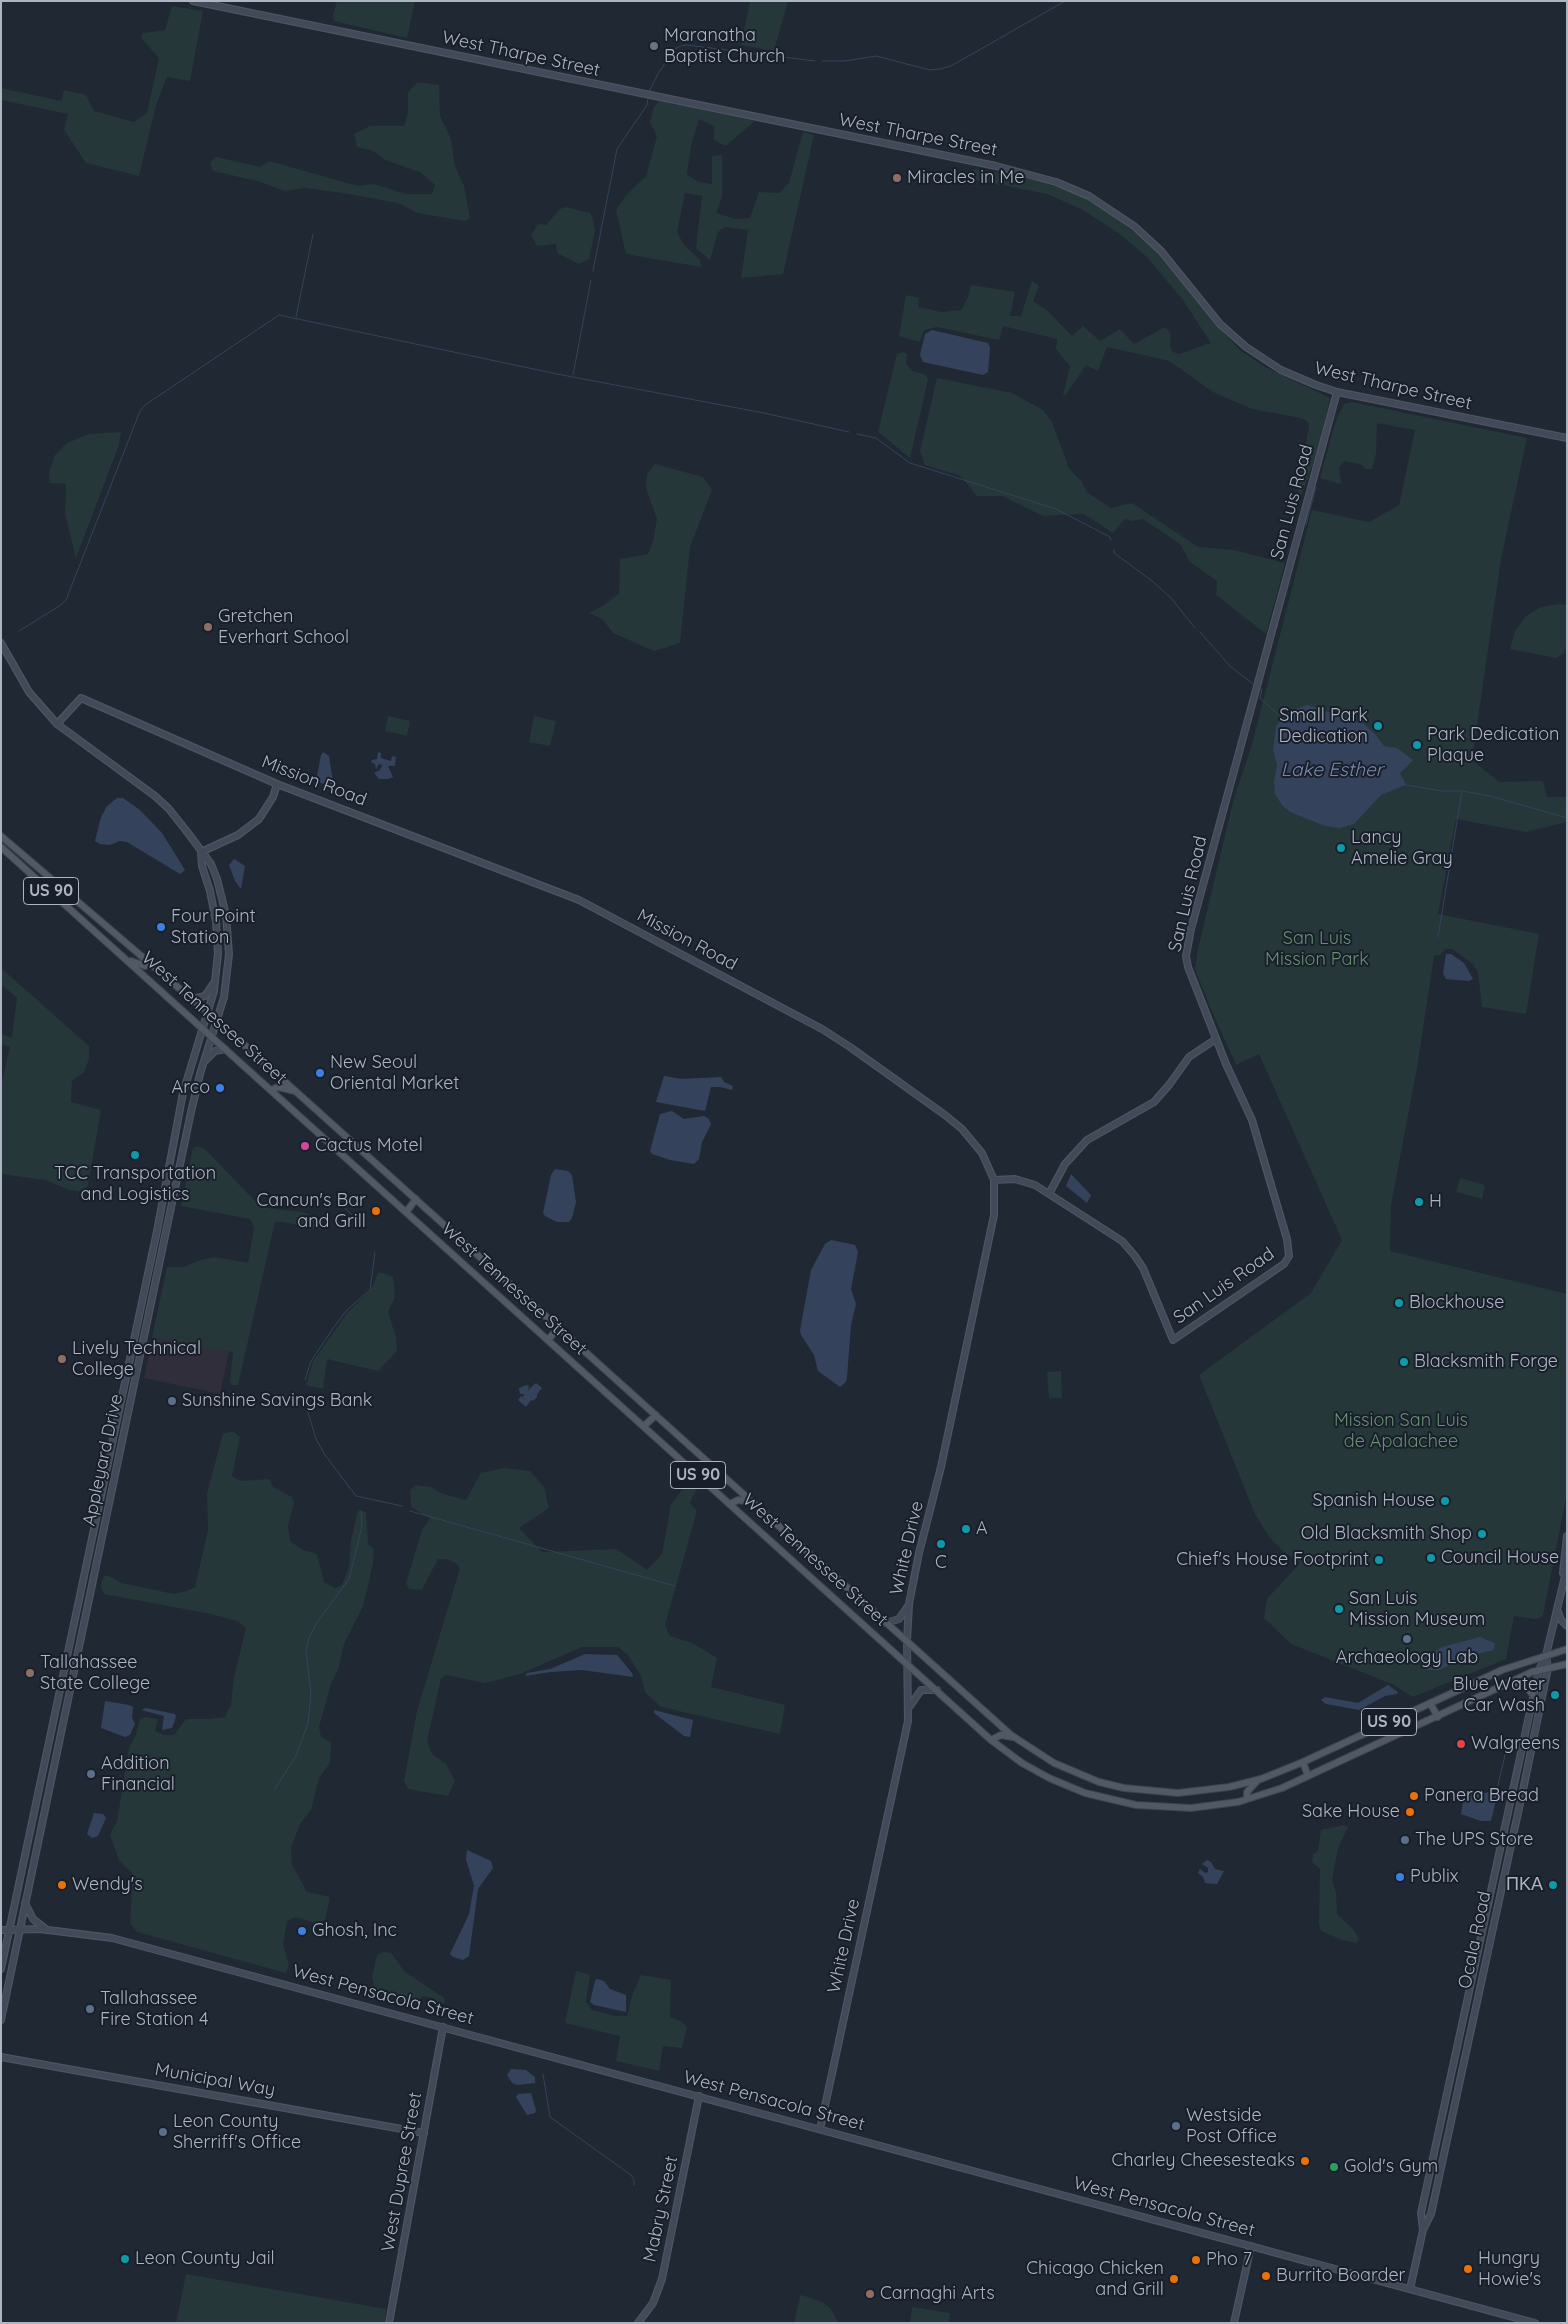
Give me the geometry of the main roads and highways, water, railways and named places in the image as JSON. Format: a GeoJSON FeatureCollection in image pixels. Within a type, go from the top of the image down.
{"type":"FeatureCollection","features":[{"type":"Feature","properties":{"kind":"main road","name":"West Tharpe Street"},"geometry":{"type":"LineString","coordinates":[[193,1],[996,166],[1056,182],[1089,196],[1134,226],[1161,251],[1215,318],[1246,347],[1281,370],[1336,392],[1567,438]]}},
{"type":"Feature","properties":{"kind":"main road","name":"San Luis Road"},"geometry":{"type":"LineString","coordinates":[[1049,1194],[1108,1231],[1129,1248],[1143,1268],[1173,1340],[1284,1264],[1290,1256],[1287,1239],[1252,1120],[1216,1039],[1188,967],[1187,949],[1336,392]]}},
{"type":"Feature","properties":{"kind":"main road"},"geometry":{"type":"LineString","coordinates":[[1,643],[24,685],[56,724],[155,796],[169,809],[201,852],[238,835],[251,826],[267,808],[277,784]]}},
{"type":"Feature","properties":{"kind":"main road","name":"Mission Road"},"geometry":{"type":"LineString","coordinates":[[56,724],[81,698],[277,784],[538,882],[579,900],[822,1029],[915,1092],[962,1129],[982,1153],[994,1180]]}},
{"type":"Feature","properties":{"kind":"main road","name":"West Tennessee Street"},"geometry":{"type":"LineString","coordinates":[[1,836],[208,1012],[1014,1737],[1032,1750],[1072,1772],[1124,1788],[1154,1792],[1198,1792],[1258,1780],[1303,1762],[1502,1670],[1567,1650]]}},
{"type":"Feature","properties":{"kind":"main road","name":"West Tennessee Street"},"geometry":{"type":"LineString","coordinates":[[1,847],[56,894],[211,1037],[992,1740],[1022,1763],[1049,1778],[1085,1793],[1112,1801],[1155,1808],[1178,1809],[1212,1806],[1246,1799],[1262,1795],[1308,1776],[1538,1670],[1567,1664]]}},
{"type":"Feature","properties":{"kind":"main road","name":"Appleyard Drive"},"geometry":{"type":"LineString","coordinates":[[1,1968],[124,1389],[183,1093],[208,1012],[215,980],[218,953],[216,922],[210,891],[202,866],[201,852]]}},
{"type":"Feature","properties":{"kind":"main road","name":"Appleyard Drive"},"geometry":{"type":"LineString","coordinates":[[1,2020],[171,1209],[202,1068],[217,1021],[228,970],[228,931],[222,897],[211,864],[201,852]]}},
{"type":"Feature","properties":{"kind":"main road"},"geometry":{"type":"LineString","coordinates":[[56,894],[71,896]]}},
{"type":"Feature","properties":{"kind":"main road"},"geometry":{"type":"LineString","coordinates":[[127,960],[145,966],[152,963]]}},
{"type":"Feature","properties":{"kind":"main road"},"geometry":{"type":"LineString","coordinates":[[192,999],[205,996],[215,980]]}},
{"type":"Feature","properties":{"kind":"main road"},"geometry":{"type":"LineString","coordinates":[[994,1180],[1023,1180],[1049,1194],[1065,1164],[1087,1140],[1154,1102],[1189,1057],[1216,1039]]}},
{"type":"Feature","properties":{"kind":"main road"},"geometry":{"type":"LineString","coordinates":[[202,1068],[212,1052],[225,1049]]}},
{"type":"Feature","properties":{"kind":"main road"},"geometry":{"type":"LineString","coordinates":[[271,1090],[278,1087],[296,1091]]}},
{"type":"Feature","properties":{"kind":"main road","name":"White Drive"},"geometry":{"type":"LineString","coordinates":[[820,2129],[905,1740],[909,1708],[907,1641],[909,1604],[992,1229],[995,1208],[994,1180]]}},
{"type":"Feature","properties":{"kind":"main road"},"geometry":{"type":"LineString","coordinates":[[406,1211],[416,1199]]}},
{"type":"Feature","properties":{"kind":"main road"},"geometry":{"type":"LineString","coordinates":[[161,1207],[171,1209]]}},
{"type":"Feature","properties":{"kind":"main road"},"geometry":{"type":"LineString","coordinates":[[159,1217],[169,1219]]}},
{"type":"Feature","properties":{"kind":"main road"},"geometry":{"type":"LineString","coordinates":[[156,1231],[166,1233]]}},
{"type":"Feature","properties":{"kind":"main road"},"geometry":{"type":"LineString","coordinates":[[548,1340],[558,1328]]}},
{"type":"Feature","properties":{"kind":"main road"},"geometry":{"type":"LineString","coordinates":[[124,1389],[133,1391]]}},
{"type":"Feature","properties":{"kind":"main road"},"geometry":{"type":"LineString","coordinates":[[644,1426],[656,1415]]}},
{"type":"Feature","properties":{"kind":"main road"},"geometry":{"type":"LineString","coordinates":[[730,1504],[738,1500],[752,1502]]}},
{"type":"Feature","properties":{"kind":"main road"},"geometry":{"type":"LineString","coordinates":[[97,1514],[107,1516]]}},
{"type":"Feature","properties":{"kind":"main road","name":"Ocala Road"},"geometry":{"type":"LineString","coordinates":[[1423,2230],[1421,2212],[1538,1670],[1546,1655],[1560,1590],[1567,1536]]}},
{"type":"Feature","properties":{"kind":"main road","name":"Ocala Road"},"geometry":{"type":"LineString","coordinates":[[1560,1590],[1567,1568]]}},
{"type":"Feature","properties":{"kind":"main road"},"geometry":{"type":"LineString","coordinates":[[886,1623],[899,1619],[909,1604]]}},
{"type":"Feature","properties":{"kind":"main road"},"geometry":{"type":"LineString","coordinates":[[1556,1608],[1561,1620],[1567,1626]]}},
{"type":"Feature","properties":{"kind":"main road"},"geometry":{"type":"LineString","coordinates":[[74,1626],[83,1628]]}},
{"type":"Feature","properties":{"kind":"main road","name":"Ocala Road"},"geometry":{"type":"LineString","coordinates":[[1410,2289],[1423,2230],[1431,2214],[1548,1668],[1546,1655]]}},
{"type":"Feature","properties":{"kind":"main road"},"geometry":{"type":"LineString","coordinates":[[1512,1682],[1524,1685],[1533,1695]]}},
{"type":"Feature","properties":{"kind":"main road"},"geometry":{"type":"LineString","coordinates":[[909,1708],[921,1690],[937,1690]]}},
{"type":"Feature","properties":{"kind":"main road"},"geometry":{"type":"LineString","coordinates":[[1430,1703],[1438,1717]]}},
{"type":"Feature","properties":{"kind":"main road"},"geometry":{"type":"LineString","coordinates":[[52,1729],[62,1731]]}},
{"type":"Feature","properties":{"kind":"main road"},"geometry":{"type":"LineString","coordinates":[[992,1740],[1000,1735],[1014,1737]]}},
{"type":"Feature","properties":{"kind":"main road"},"geometry":{"type":"LineString","coordinates":[[1303,1762],[1308,1776]]}},
{"type":"Feature","properties":{"kind":"main road"},"geometry":{"type":"LineString","coordinates":[[1246,1799],[1248,1792],[1258,1780]]}},
{"type":"Feature","properties":{"kind":"main road"},"geometry":{"type":"LineString","coordinates":[[36,1801],[48,1799]]}},
{"type":"Feature","properties":{"kind":"main road"},"geometry":{"type":"LineString","coordinates":[[25,1903],[31,1917],[47,1930]]}},
{"type":"Feature","properties":{"kind":"main road","name":"West Pensacola Street"},"geometry":{"type":"LineString","coordinates":[[1,1930],[47,1930],[112,1938],[1535,2323]]}},
{"type":"Feature","properties":{"kind":"main road"},"geometry":{"type":"LineString","coordinates":[[1,1949],[4,1956]]}},
{"type":"Feature","properties":{"kind":"main road","name":"West Dupree Street"},"geometry":{"type":"LineString","coordinates":[[389,2323],[444,2027]]}},
{"type":"Feature","properties":{"kind":"main road","name":"Municipal Way"},"geometry":{"type":"LineString","coordinates":[[1,2057],[424,2133]]}},
{"type":"Feature","properties":{"kind":"main road","name":"Mabry Street"},"geometry":{"type":"LineString","coordinates":[[638,2323],[655,2299],[662,2279],[700,2096]]}},
{"type":"Feature","properties":{"kind":"main road"},"geometry":{"type":"LineString","coordinates":[[1234,2323],[1251,2246]]}},
{"type":"Feature","properties":{"kind":"water"},"geometry":{"type":"Polygon","coordinates":[[[932,330],[988,343],[990,348],[988,372],[983,375],[923,362],[920,355],[925,334],[932,330]]]}},
{"type":"Feature","properties":{"kind":"water","name":"Lake Esther"},"geometry":{"type":"Polygon","coordinates":[[[1308,705],[1364,724],[1384,746],[1397,748],[1413,760],[1400,773],[1406,785],[1381,795],[1354,824],[1340,828],[1325,826],[1290,812],[1282,805],[1275,794],[1274,781],[1277,765],[1273,750],[1276,727],[1281,718],[1290,711],[1308,705]]]}},
{"type":"Feature","properties":{"kind":"water"},"geometry":{"type":"Polygon","coordinates":[[[323,752],[329,756],[334,788],[316,781],[323,752]]]}},
{"type":"Feature","properties":{"kind":"water"},"geometry":{"type":"Polygon","coordinates":[[[378,752],[381,753],[381,758],[391,761],[392,756],[396,757],[395,766],[388,766],[393,777],[379,779],[374,773],[380,770],[382,765],[379,764],[376,769],[375,764],[371,762],[377,759],[378,752]]]}},
{"type":"Feature","properties":{"kind":"water"},"geometry":{"type":"Polygon","coordinates":[[[117,798],[123,798],[140,810],[162,833],[185,870],[180,874],[127,842],[120,841],[110,845],[100,844],[95,841],[101,817],[107,806],[117,798]]]}},
{"type":"Feature","properties":{"kind":"water"},"geometry":{"type":"Polygon","coordinates":[[[234,859],[245,866],[241,889],[235,881],[229,865],[234,859]]]}},
{"type":"Feature","properties":{"kind":"water"},"geometry":{"type":"Polygon","coordinates":[[[1446,954],[1451,954],[1464,963],[1473,979],[1469,981],[1446,979],[1443,973],[1446,954]]]}},
{"type":"Feature","properties":{"kind":"water"},"geometry":{"type":"Polygon","coordinates":[[[664,1076],[682,1079],[721,1077],[724,1082],[733,1086],[732,1090],[711,1087],[705,1111],[656,1102],[664,1076]]]}},
{"type":"Feature","properties":{"kind":"water"},"geometry":{"type":"Polygon","coordinates":[[[672,1111],[684,1119],[704,1116],[709,1119],[711,1124],[702,1142],[699,1159],[694,1164],[670,1160],[652,1154],[650,1151],[660,1114],[672,1111]]]}},
{"type":"Feature","properties":{"kind":"water"},"geometry":{"type":"Polygon","coordinates":[[[555,1169],[568,1171],[572,1175],[576,1202],[572,1218],[569,1222],[557,1222],[543,1213],[551,1175],[555,1169]]]}},
{"type":"Feature","properties":{"kind":"water"},"geometry":{"type":"Polygon","coordinates":[[[1071,1174],[1091,1195],[1087,1203],[1066,1186],[1071,1174]]]}},
{"type":"Feature","properties":{"kind":"water"},"geometry":{"type":"Polygon","coordinates":[[[831,1240],[855,1245],[858,1252],[851,1289],[856,1304],[851,1325],[847,1377],[846,1382],[840,1387],[818,1371],[814,1355],[801,1335],[800,1330],[811,1270],[825,1244],[831,1240]]]}},
{"type":"Feature","properties":{"kind":"water"},"geometry":{"type":"Polygon","coordinates":[[[536,1383],[542,1388],[537,1397],[533,1401],[531,1400],[526,1407],[518,1400],[521,1396],[526,1400],[523,1397],[524,1394],[520,1394],[519,1388],[526,1385],[529,1386],[528,1390],[536,1383]]]}},
{"type":"Feature","properties":{"kind":"water"},"geometry":{"type":"Polygon","coordinates":[[[1480,1637],[1495,1643],[1494,1650],[1472,1655],[1439,1670],[1428,1670],[1425,1667],[1424,1659],[1442,1647],[1480,1637]]]}},
{"type":"Feature","properties":{"kind":"water"},"geometry":{"type":"Polygon","coordinates":[[[585,1654],[617,1655],[632,1673],[633,1677],[582,1670],[525,1676],[527,1673],[550,1669],[585,1654]]]}},
{"type":"Feature","properties":{"kind":"water"},"geometry":{"type":"Polygon","coordinates":[[[1388,1685],[1398,1692],[1397,1694],[1385,1696],[1359,1710],[1326,1704],[1321,1700],[1325,1697],[1358,1703],[1388,1685]]]}},
{"type":"Feature","properties":{"kind":"water"},"geometry":{"type":"Polygon","coordinates":[[[105,1701],[133,1707],[132,1718],[135,1724],[130,1735],[125,1737],[101,1728],[105,1701]]]}},
{"type":"Feature","properties":{"kind":"water"},"geometry":{"type":"Polygon","coordinates":[[[146,1708],[175,1714],[176,1717],[172,1728],[162,1730],[164,1716],[141,1710],[146,1708]]]}},
{"type":"Feature","properties":{"kind":"water"},"geometry":{"type":"Polygon","coordinates":[[[654,1710],[693,1720],[690,1737],[684,1736],[654,1713],[654,1710]]]}},
{"type":"Feature","properties":{"kind":"water"},"geometry":{"type":"Polygon","coordinates":[[[1496,1789],[1498,1792],[1491,1821],[1481,1821],[1461,1814],[1465,1790],[1485,1793],[1496,1789]]]}},
{"type":"Feature","properties":{"kind":"water"},"geometry":{"type":"Polygon","coordinates":[[[94,1813],[103,1814],[106,1818],[98,1836],[92,1838],[87,1834],[94,1813]]]}},
{"type":"Feature","properties":{"kind":"water"},"geometry":{"type":"Polygon","coordinates":[[[467,1850],[491,1861],[493,1868],[478,1889],[469,1956],[463,1960],[450,1954],[469,1914],[474,1886],[466,1859],[467,1850]]]}},
{"type":"Feature","properties":{"kind":"water"},"geometry":{"type":"Polygon","coordinates":[[[1207,1860],[1211,1862],[1215,1869],[1224,1871],[1217,1884],[1205,1883],[1203,1877],[1198,1873],[1200,1869],[1205,1873],[1208,1872],[1208,1868],[1202,1864],[1207,1860]]]}},
{"type":"Feature","properties":{"kind":"water"},"geometry":{"type":"Polygon","coordinates":[[[597,1979],[604,1981],[610,1989],[626,1995],[626,2012],[594,2005],[590,2002],[597,1979]]]}},
{"type":"Feature","properties":{"kind":"water"},"geometry":{"type":"Polygon","coordinates":[[[511,2069],[526,2070],[535,2077],[535,2083],[518,2085],[512,2083],[507,2075],[511,2069]]]}},
{"type":"Feature","properties":{"kind":"water"},"geometry":{"type":"Polygon","coordinates":[[[531,2093],[536,2110],[535,2113],[527,2115],[516,2097],[518,2094],[531,2093]]]}},
{"type":"Feature","properties":{"kind":"waterway"},"geometry":{"type":"LineString","coordinates":[[822,61],[845,61],[876,56],[930,70],[940,69],[951,66],[1065,1]]}},
{"type":"Feature","properties":{"kind":"waterway"},"geometry":{"type":"LineString","coordinates":[[649,92],[659,72],[675,49],[680,46],[687,45],[815,61]]}},
{"type":"Feature","properties":{"kind":"waterway"},"geometry":{"type":"LineString","coordinates":[[593,271],[617,149],[647,105],[648,98]]}},
{"type":"Feature","properties":{"kind":"waterway"},"geometry":{"type":"LineString","coordinates":[[296,317],[313,234]]}},
{"type":"Feature","properties":{"kind":"waterway"},"geometry":{"type":"LineString","coordinates":[[573,375],[591,280]]}},
{"type":"Feature","properties":{"kind":"waterway"},"geometry":{"type":"LineString","coordinates":[[19,631],[66,600],[140,411],[145,405],[279,315],[557,374],[764,413],[849,432]]}},
{"type":"Feature","properties":{"kind":"waterway"},"geometry":{"type":"LineString","coordinates":[[857,434],[876,438],[910,463],[1056,509],[1110,537],[1111,540]]}},
{"type":"Feature","properties":{"kind":"waterway"},"geometry":{"type":"LineString","coordinates":[[1306,525],[1316,487]]}},
{"type":"Feature","properties":{"kind":"waterway"},"geometry":{"type":"LineString","coordinates":[[1114,550],[1114,553],[1152,581],[1171,598],[1195,628]]}},
{"type":"Feature","properties":{"kind":"waterway"},"geometry":{"type":"LineString","coordinates":[[1200,632],[1230,666],[1253,684]]}},
{"type":"Feature","properties":{"kind":"waterway"},"geometry":{"type":"LineString","coordinates":[[1262,689],[1260,698],[1282,718]]}},
{"type":"Feature","properties":{"kind":"waterway"},"geometry":{"type":"LineString","coordinates":[[1406,785],[1490,796],[1567,818]]}},
{"type":"Feature","properties":{"kind":"waterway"},"geometry":{"type":"LineString","coordinates":[[1438,937],[1462,791]]}},
{"type":"Feature","properties":{"kind":"waterway"},"geometry":{"type":"LineString","coordinates":[[337,1200],[361,1224]]}},
{"type":"Feature","properties":{"kind":"waterway"},"geometry":{"type":"LineString","coordinates":[[305,1380],[311,1361],[334,1327],[347,1310],[370,1290],[375,1252]]}},
{"type":"Feature","properties":{"kind":"waterway"},"geometry":{"type":"LineString","coordinates":[[303,1396],[316,1439],[325,1455],[356,1496],[402,1506]]}},
{"type":"Feature","properties":{"kind":"waterway"},"geometry":{"type":"LineString","coordinates":[[275,1789],[296,1756],[308,1723],[311,1694],[306,1650],[309,1638],[317,1622],[349,1579],[362,1526],[361,1511]]}},
{"type":"Feature","properties":{"kind":"waterway"},"geometry":{"type":"LineString","coordinates":[[410,1511],[675,1586]]}},
{"type":"Feature","properties":{"kind":"waterway"},"geometry":{"type":"LineString","coordinates":[[1497,1789],[1507,1747]]}},
{"type":"Feature","properties":{"kind":"waterway"},"geometry":{"type":"LineString","coordinates":[[543,2074],[550,2117],[631,2175],[634,2185]]}},
{"type":"Feature","properties":{"kind":"place","name":"Maranatha Baptist Church"},"geometry":{"type":"Point","coordinates":[654,46]}},
{"type":"Feature","properties":{"kind":"place","name":"Miracles in Me"},"geometry":{"type":"Point","coordinates":[897,178]}},
{"type":"Feature","properties":{"kind":"place","name":"Gretchen Everhart School"},"geometry":{"type":"Point","coordinates":[208,627]}},
{"type":"Feature","properties":{"kind":"place","name":"Small Park Dedication"},"geometry":{"type":"Point","coordinates":[1378,726]}},
{"type":"Feature","properties":{"kind":"place","name":"Park Dedication Plaque"},"geometry":{"type":"Point","coordinates":[1417,745]}},
{"type":"Feature","properties":{"kind":"place","name":"Lancy Amelie Gray"},"geometry":{"type":"Point","coordinates":[1341,848]}},
{"type":"Feature","properties":{"kind":"place","name":"Four Point Station"},"geometry":{"type":"Point","coordinates":[161,927]}},
{"type":"Feature","properties":{"kind":"place","name":"New Seoul Oriental Market"},"geometry":{"type":"Point","coordinates":[320,1073]}},
{"type":"Feature","properties":{"kind":"place","name":"Arco"},"geometry":{"type":"Point","coordinates":[220,1088]}},
{"type":"Feature","properties":{"kind":"place","name":"Cactus Motel"},"geometry":{"type":"Point","coordinates":[305,1146]}},
{"type":"Feature","properties":{"kind":"place","name":"TCC Transportation and Logistics"},"geometry":{"type":"Point","coordinates":[135,1155]}},
{"type":"Feature","properties":{"kind":"place","name":"H"},"geometry":{"type":"Point","coordinates":[1419,1202]}},
{"type":"Feature","properties":{"kind":"place","name":"Cancun's Bar and Grill"},"geometry":{"type":"Point","coordinates":[376,1211]}},
{"type":"Feature","properties":{"kind":"place","name":"Blockhouse"},"geometry":{"type":"Point","coordinates":[1399,1303]}},
{"type":"Feature","properties":{"kind":"place","name":"Lively Technical College"},"geometry":{"type":"Point","coordinates":[62,1359]}},
{"type":"Feature","properties":{"kind":"place","name":"Blacksmith Forge"},"geometry":{"type":"Point","coordinates":[1404,1362]}},
{"type":"Feature","properties":{"kind":"place","name":"Sunshine Savings Bank"},"geometry":{"type":"Point","coordinates":[172,1401]}},
{"type":"Feature","properties":{"kind":"place","name":"Spanish House"},"geometry":{"type":"Point","coordinates":[1445,1501]}},
{"type":"Feature","properties":{"kind":"place","name":"A"},"geometry":{"type":"Point","coordinates":[966,1529]}},
{"type":"Feature","properties":{"kind":"place","name":"Old Blacksmith Shop"},"geometry":{"type":"Point","coordinates":[1482,1534]}},
{"type":"Feature","properties":{"kind":"place","name":"C"},"geometry":{"type":"Point","coordinates":[941,1544]}},
{"type":"Feature","properties":{"kind":"place","name":"Council House"},"geometry":{"type":"Point","coordinates":[1431,1558]}},
{"type":"Feature","properties":{"kind":"place","name":"Chief's House Footprint"},"geometry":{"type":"Point","coordinates":[1379,1560]}},
{"type":"Feature","properties":{"kind":"place","name":"San Luis Mission Museum"},"geometry":{"type":"Point","coordinates":[1339,1609]}},
{"type":"Feature","properties":{"kind":"place","name":"Archaeology Lab"},"geometry":{"type":"Point","coordinates":[1407,1639]}},
{"type":"Feature","properties":{"kind":"place","name":"Tallahassee State College"},"geometry":{"type":"Point","coordinates":[30,1673]}},
{"type":"Feature","properties":{"kind":"place","name":"Blue Water Car Wash"},"geometry":{"type":"Point","coordinates":[1555,1695]}},
{"type":"Feature","properties":{"kind":"place","name":"Walgreens"},"geometry":{"type":"Point","coordinates":[1461,1744]}},
{"type":"Feature","properties":{"kind":"place","name":"Addition Financial"},"geometry":{"type":"Point","coordinates":[91,1774]}},
{"type":"Feature","properties":{"kind":"place","name":"Panera Bread"},"geometry":{"type":"Point","coordinates":[1414,1796]}},
{"type":"Feature","properties":{"kind":"place","name":"Sake House"},"geometry":{"type":"Point","coordinates":[1410,1812]}},
{"type":"Feature","properties":{"kind":"place","name":"The UPS Store"},"geometry":{"type":"Point","coordinates":[1405,1840]}},
{"type":"Feature","properties":{"kind":"place","name":"Publix"},"geometry":{"type":"Point","coordinates":[1400,1877]}},
{"type":"Feature","properties":{"kind":"place","name":"Wendy's"},"geometry":{"type":"Point","coordinates":[62,1885]}},
{"type":"Feature","properties":{"kind":"place","name":"ΠΚΑ"},"geometry":{"type":"Point","coordinates":[1553,1885]}},
{"type":"Feature","properties":{"kind":"place","name":"Ghosh, Inc"},"geometry":{"type":"Point","coordinates":[302,1931]}},
{"type":"Feature","properties":{"kind":"place","name":"Tallahassee Fire Station 4"},"geometry":{"type":"Point","coordinates":[90,2009]}},
{"type":"Feature","properties":{"kind":"place","name":"Westside Post Office"},"geometry":{"type":"Point","coordinates":[1176,2126]}},
{"type":"Feature","properties":{"kind":"place","name":"Leon County Sherriff's Office"},"geometry":{"type":"Point","coordinates":[163,2132]}},
{"type":"Feature","properties":{"kind":"place","name":"Charley Cheesesteaks"},"geometry":{"type":"Point","coordinates":[1305,2161]}},
{"type":"Feature","properties":{"kind":"place","name":"Gold's Gym"},"geometry":{"type":"Point","coordinates":[1334,2167]}},
{"type":"Feature","properties":{"kind":"place","name":"Leon County Jail"},"geometry":{"type":"Point","coordinates":[125,2259]}},
{"type":"Feature","properties":{"kind":"place","name":"Pho 7"},"geometry":{"type":"Point","coordinates":[1196,2260]}},
{"type":"Feature","properties":{"kind":"place","name":"Hungry Howie's"},"geometry":{"type":"Point","coordinates":[1468,2269]}},
{"type":"Feature","properties":{"kind":"place","name":"Burrito Boarder"},"geometry":{"type":"Point","coordinates":[1266,2276]}},
{"type":"Feature","properties":{"kind":"place","name":"Chicago Chicken and Grill"},"geometry":{"type":"Point","coordinates":[1174,2279]}},
{"type":"Feature","properties":{"kind":"place","name":"Carnaghi Arts"},"geometry":{"type":"Point","coordinates":[870,2294]}},
{"type":"Feature","properties":{"kind":"park label","name":"San Luis Mission Park"},"geometry":{"type":"Point","coordinates":[1317,950]}},
{"type":"Feature","properties":{"kind":"park label","name":"Mission San Luis de Apalachee"},"geometry":{"type":"Point","coordinates":[1401,1431]}}]}
